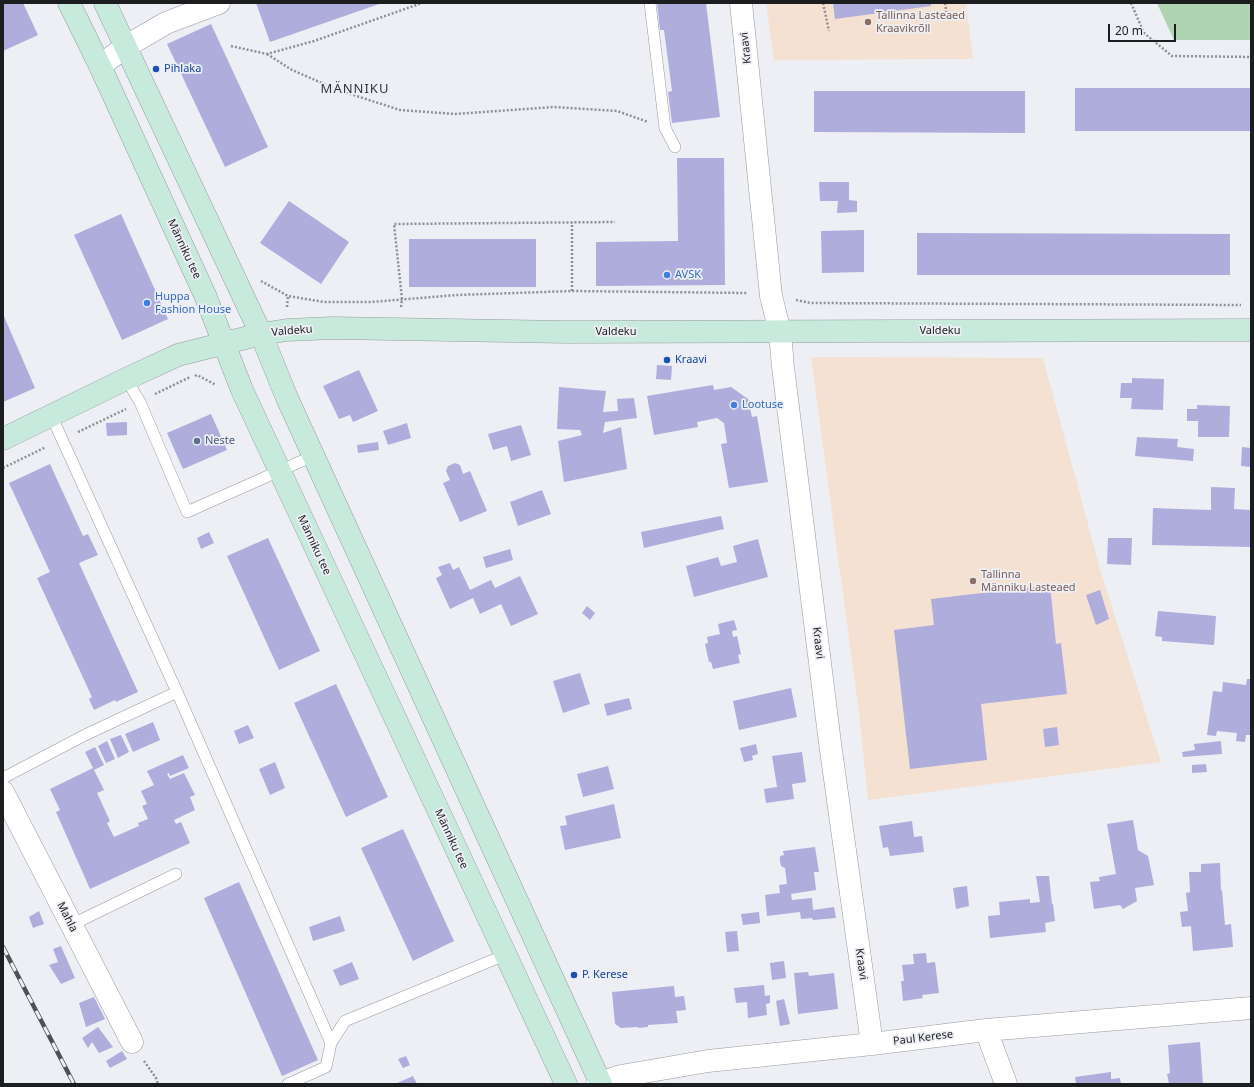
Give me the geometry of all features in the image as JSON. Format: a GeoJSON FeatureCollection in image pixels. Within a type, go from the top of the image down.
{"type":"FeatureCollection","features":[{"type":"Feature","properties":{"kind":"street","name":"Männiku tee"},"geometry":{"type":"LineString","coordinates":[[69,3],[100,66],[205,295],[242,390],[566,1084]]}},
{"type":"Feature","properties":{"kind":"street"},"geometry":{"type":"LineString","coordinates":[[104,3],[261,334],[313,456],[599,1083]]}},
{"type":"Feature","properties":{"kind":"street","name":"Kraavi"},"geometry":{"type":"LineString","coordinates":[[741,3],[771,296],[780,332],[782,366],[830,743],[872,1044]]}},
{"type":"Feature","properties":{"kind":"street"},"geometry":{"type":"LineString","coordinates":[[100,66],[125,47],[166,23],[215,4]]}},
{"type":"Feature","properties":{"kind":"street","name":"Valdeku"},"geometry":{"type":"LineString","coordinates":[[3,439],[178,355],[261,334],[287,330],[333,328],[566,332],[780,332],[1251,330]]}},
{"type":"Feature","properties":{"kind":"street","name":"Mahla"},"geometry":{"type":"LineString","coordinates":[[3,792],[132,1042]]}},
{"type":"Feature","properties":{"kind":"street","name":"Paul Kerese"},"geometry":{"type":"LineString","coordinates":[[599,1083],[621,1076],[708,1060],[872,1044],[986,1030],[1251,1008]]}},
{"type":"Feature","properties":{"kind":"street"},"geometry":{"type":"LineString","coordinates":[[986,1030],[1006,1084]]}},
{"type":"Feature","properties":{"kind":"lane"},"geometry":{"type":"LineString","coordinates":[[650,3],[665,128],[675,147]]}},
{"type":"Feature","properties":{"kind":"lane"},"geometry":{"type":"LineString","coordinates":[[126,379],[140,402],[187,512],[313,456]]}},
{"type":"Feature","properties":{"kind":"lane"},"geometry":{"type":"LineString","coordinates":[[51,416],[177,692],[331,1043]]}},
{"type":"Feature","properties":{"kind":"lane"},"geometry":{"type":"LineString","coordinates":[[3,778],[85,735],[177,692]]}},
{"type":"Feature","properties":{"kind":"lane"},"geometry":{"type":"LineString","coordinates":[[71,925],[176,874]]}},
{"type":"Feature","properties":{"kind":"lane"},"geometry":{"type":"LineString","coordinates":[[288,1084],[326,1067],[331,1043],[345,1021],[505,955]]}},
{"type":"Feature","properties":{"kind":"path"},"geometry":{"type":"LineString","coordinates":[[266,54],[314,41],[422,3]]}},
{"type":"Feature","properties":{"kind":"path"},"geometry":{"type":"LineString","coordinates":[[823,3],[829,31]]}},
{"type":"Feature","properties":{"kind":"path"},"geometry":{"type":"LineString","coordinates":[[945,3],[947,16]]}},
{"type":"Feature","properties":{"kind":"path"},"geometry":{"type":"LineString","coordinates":[[1131,3],[1144,33],[1172,56],[1251,57]]}},
{"type":"Feature","properties":{"kind":"path"},"geometry":{"type":"LineString","coordinates":[[232,46],[266,54],[292,70],[338,90],[400,110],[455,114],[554,107],[617,111],[665,128]]}},
{"type":"Feature","properties":{"kind":"path"},"geometry":{"type":"LineString","coordinates":[[572,222],[572,291]]}},
{"type":"Feature","properties":{"kind":"path"},"geometry":{"type":"LineString","coordinates":[[399,329],[402,299],[394,224],[615,222]]}},
{"type":"Feature","properties":{"kind":"path"},"geometry":{"type":"LineString","coordinates":[[258,277],[273,289],[288,296],[324,302],[371,302],[457,295],[572,291],[747,292],[819,303],[1244,306]]}},
{"type":"Feature","properties":{"kind":"path"},"geometry":{"type":"LineString","coordinates":[[3,468],[189,378]]}},
{"type":"Feature","properties":{"kind":"path"},"geometry":{"type":"LineString","coordinates":[[132,1042],[156,1078],[158,1084]]}},
{"type":"Feature","properties":{"kind":"shaded area","name":"Tallinna Lasteaed Kraavikrõll"},"geometry":{"type":"Polygon","coordinates":[[[766,3],[966,3],[973,59],[774,60],[766,3]]]}},
{"type":"Feature","properties":{"kind":"shaded area","name":"Tallinna Männiku Lasteaed"},"geometry":{"type":"Polygon","coordinates":[[[811,357],[1043,358],[1101,572],[1161,762],[868,800],[859,713],[811,357]]]}},
{"type":"Feature","properties":{"kind":"green space"},"geometry":{"type":"Polygon","coordinates":[[[1157,3],[1251,3],[1251,40],[1174,40],[1157,3]]]}},
{"type":"Feature","properties":{"kind":"building"},"geometry":{"type":"Polygon","coordinates":[[[3,3],[23,3],[38,35],[3,51],[3,3]]]}},
{"type":"Feature","properties":{"kind":"building"},"geometry":{"type":"Polygon","coordinates":[[[256,3],[382,3],[270,42],[256,3]]]}},
{"type":"Feature","properties":{"kind":"building"},"geometry":{"type":"Polygon","coordinates":[[[657,3],[706,3],[720,117],[672,123],[668,92],[672,91],[664,30],[660,30],[657,3]]]}},
{"type":"Feature","properties":{"kind":"building"},"geometry":{"type":"Polygon","coordinates":[[[833,3],[931,3],[931,6],[835,19],[833,3]]]}},
{"type":"Feature","properties":{"kind":"building"},"geometry":{"type":"Polygon","coordinates":[[[211,24],[268,147],[225,167],[167,44],[211,24]]]}},
{"type":"Feature","properties":{"kind":"building"},"geometry":{"type":"Polygon","coordinates":[[[1075,88],[1251,88],[1251,131],[1075,131],[1075,88]]]}},
{"type":"Feature","properties":{"kind":"building"},"geometry":{"type":"Polygon","coordinates":[[[814,91],[1025,91],[1025,133],[814,132],[814,91]]]}},
{"type":"Feature","properties":{"kind":"building"},"geometry":{"type":"Polygon","coordinates":[[[677,158],[724,158],[725,285],[596,286],[596,242],[678,241],[677,158]]]}},
{"type":"Feature","properties":{"kind":"building"},"geometry":{"type":"Polygon","coordinates":[[[819,182],[849,182],[849,200],[857,201],[857,212],[837,213],[838,201],[820,201],[819,182]]]}},
{"type":"Feature","properties":{"kind":"building"},"geometry":{"type":"Polygon","coordinates":[[[289,201],[349,242],[321,284],[260,243],[289,201]]]}},
{"type":"Feature","properties":{"kind":"building"},"geometry":{"type":"Polygon","coordinates":[[[121,214],[168,319],[122,340],[74,235],[121,214]]]}},
{"type":"Feature","properties":{"kind":"building"},"geometry":{"type":"Polygon","coordinates":[[[864,230],[864,272],[822,273],[821,231],[864,230]]]}},
{"type":"Feature","properties":{"kind":"building"},"geometry":{"type":"Polygon","coordinates":[[[917,233],[1230,234],[1230,275],[917,275],[917,233]]]}},
{"type":"Feature","properties":{"kind":"building"},"geometry":{"type":"Polygon","coordinates":[[[409,239],[536,239],[536,287],[409,287],[409,239]]]}},
{"type":"Feature","properties":{"kind":"building"},"geometry":{"type":"Polygon","coordinates":[[[3,314],[35,388],[3,402],[3,314]]]}},
{"type":"Feature","properties":{"kind":"building"},"geometry":{"type":"Polygon","coordinates":[[[657,365],[672,366],[671,380],[656,379],[657,365]]]}},
{"type":"Feature","properties":{"kind":"building"},"geometry":{"type":"Polygon","coordinates":[[[359,370],[378,411],[353,422],[350,415],[339,419],[323,386],[359,370]]]}},
{"type":"Feature","properties":{"kind":"building"},"geometry":{"type":"Polygon","coordinates":[[[1132,378],[1164,379],[1163,410],[1131,409],[1132,398],[1120,398],[1121,383],[1132,383],[1132,378]]]}},
{"type":"Feature","properties":{"kind":"building"},"geometry":{"type":"Polygon","coordinates":[[[713,385],[714,390],[731,387],[748,399],[752,417],[757,416],[768,482],[729,488],[721,444],[727,443],[724,423],[717,418],[697,422],[698,427],[654,435],[647,396],[713,385]]]}},
{"type":"Feature","properties":{"kind":"building"},"geometry":{"type":"Polygon","coordinates":[[[559,387],[606,391],[603,412],[618,411],[617,399],[634,398],[637,418],[605,422],[603,433],[621,427],[627,469],[564,482],[558,441],[582,435],[580,430],[557,429],[559,387]]]}},
{"type":"Feature","properties":{"kind":"building"},"geometry":{"type":"Polygon","coordinates":[[[1197,405],[1230,406],[1229,437],[1198,437],[1198,421],[1187,421],[1187,409],[1197,409],[1197,405]]]}},
{"type":"Feature","properties":{"kind":"building","name":"Neste"},"geometry":{"type":"Polygon","coordinates":[[[211,414],[227,450],[183,469],[167,433],[211,414]]]}},
{"type":"Feature","properties":{"kind":"building"},"geometry":{"type":"Polygon","coordinates":[[[127,422],[127,435],[107,436],[106,423],[127,422]]]}},
{"type":"Feature","properties":{"kind":"building"},"geometry":{"type":"Polygon","coordinates":[[[407,423],[411,438],[388,445],[383,431],[407,423]]]}},
{"type":"Feature","properties":{"kind":"building"},"geometry":{"type":"Polygon","coordinates":[[[521,425],[531,455],[511,461],[507,446],[493,450],[488,434],[521,425]]]}},
{"type":"Feature","properties":{"kind":"building"},"geometry":{"type":"Polygon","coordinates":[[[1137,437],[1178,439],[1177,447],[1194,449],[1193,461],[1135,456],[1137,437]]]}},
{"type":"Feature","properties":{"kind":"building"},"geometry":{"type":"Polygon","coordinates":[[[378,442],[379,450],[358,453],[357,445],[378,442]]]}},
{"type":"Feature","properties":{"kind":"building"},"geometry":{"type":"Polygon","coordinates":[[[1242,447],[1251,448],[1251,467],[1241,466],[1242,447]]]}},
{"type":"Feature","properties":{"kind":"building"},"geometry":{"type":"Polygon","coordinates":[[[455,463],[460,465],[463,474],[470,471],[487,511],[460,522],[443,483],[450,480],[446,471],[448,466],[455,463]]]}},
{"type":"Feature","properties":{"kind":"building"},"geometry":{"type":"Polygon","coordinates":[[[50,464],[83,536],[88,534],[98,555],[79,563],[138,692],[116,702],[115,700],[94,710],[89,699],[92,697],[37,578],[50,572],[9,483],[50,464]]]}},
{"type":"Feature","properties":{"kind":"building"},"geometry":{"type":"Polygon","coordinates":[[[1211,487],[1235,488],[1234,509],[1251,510],[1251,547],[1152,545],[1153,508],[1211,510],[1211,487]]]}},
{"type":"Feature","properties":{"kind":"building"},"geometry":{"type":"Polygon","coordinates":[[[542,490],[551,514],[518,526],[510,502],[542,490]]]}},
{"type":"Feature","properties":{"kind":"building"},"geometry":{"type":"Polygon","coordinates":[[[721,516],[724,529],[644,548],[641,532],[721,516]]]}},
{"type":"Feature","properties":{"kind":"building"},"geometry":{"type":"Polygon","coordinates":[[[209,532],[214,543],[201,549],[197,538],[209,532]]]}},
{"type":"Feature","properties":{"kind":"building"},"geometry":{"type":"Polygon","coordinates":[[[268,538],[320,651],[279,670],[227,556],[268,538]]]}},
{"type":"Feature","properties":{"kind":"building"},"geometry":{"type":"Polygon","coordinates":[[[1108,538],[1132,538],[1131,565],[1107,564],[1108,538]]]}},
{"type":"Feature","properties":{"kind":"building"},"geometry":{"type":"Polygon","coordinates":[[[758,539],[768,577],[694,597],[686,566],[718,557],[721,566],[737,562],[733,546],[758,539]]]}},
{"type":"Feature","properties":{"kind":"building"},"geometry":{"type":"Polygon","coordinates":[[[510,549],[513,560],[486,568],[483,557],[510,549]]]}},
{"type":"Feature","properties":{"kind":"building"},"geometry":{"type":"Polygon","coordinates":[[[450,563],[453,570],[459,567],[470,590],[491,580],[495,588],[520,576],[538,614],[511,626],[501,604],[480,614],[473,598],[450,609],[436,578],[442,575],[438,567],[450,563]]]}},
{"type":"Feature","properties":{"kind":"building"},"geometry":{"type":"Polygon","coordinates":[[[1050,585],[1056,644],[1061,643],[1067,694],[981,704],[987,760],[910,769],[894,630],[934,625],[931,599],[1050,585]]]}},
{"type":"Feature","properties":{"kind":"building"},"geometry":{"type":"Polygon","coordinates":[[[1100,590],[1109,619],[1096,625],[1086,595],[1100,590]]]}},
{"type":"Feature","properties":{"kind":"building"},"geometry":{"type":"Polygon","coordinates":[[[587,606],[595,613],[590,620],[582,613],[587,606]]]}},
{"type":"Feature","properties":{"kind":"building"},"geometry":{"type":"Polygon","coordinates":[[[1158,611],[1216,616],[1214,645],[1162,641],[1162,637],[1155,636],[1158,611]]]}},
{"type":"Feature","properties":{"kind":"building"},"geometry":{"type":"Polygon","coordinates":[[[734,620],[737,630],[732,631],[733,637],[737,636],[741,654],[738,655],[740,663],[713,669],[711,662],[709,662],[705,644],[708,643],[707,637],[720,634],[718,624],[734,620]]]}},
{"type":"Feature","properties":{"kind":"building"},"geometry":{"type":"Polygon","coordinates":[[[580,673],[590,704],[563,713],[553,681],[580,673]]]}},
{"type":"Feature","properties":{"kind":"building"},"geometry":{"type":"Polygon","coordinates":[[[1247,679],[1251,679],[1250,735],[1246,735],[1245,742],[1236,741],[1237,733],[1217,731],[1216,736],[1207,735],[1213,691],[1222,692],[1223,682],[1246,685],[1247,679]]]}},
{"type":"Feature","properties":{"kind":"building"},"geometry":{"type":"Polygon","coordinates":[[[336,684],[388,797],[346,817],[294,703],[336,684]]]}},
{"type":"Feature","properties":{"kind":"building"},"geometry":{"type":"Polygon","coordinates":[[[791,688],[797,717],[739,730],[733,701],[791,688]]]}},
{"type":"Feature","properties":{"kind":"building"},"geometry":{"type":"Polygon","coordinates":[[[629,698],[632,709],[607,716],[604,704],[629,698]]]}},
{"type":"Feature","properties":{"kind":"building"},"geometry":{"type":"Polygon","coordinates":[[[153,722],[160,740],[133,752],[125,734],[153,722]]]}},
{"type":"Feature","properties":{"kind":"building"},"geometry":{"type":"Polygon","coordinates":[[[248,725],[254,738],[239,744],[234,731],[248,725]]]}},
{"type":"Feature","properties":{"kind":"building"},"geometry":{"type":"Polygon","coordinates":[[[1057,727],[1059,745],[1045,747],[1043,729],[1057,727]]]}},
{"type":"Feature","properties":{"kind":"building"},"geometry":{"type":"Polygon","coordinates":[[[121,735],[129,752],[118,758],[110,739],[121,735]]]}},
{"type":"Feature","properties":{"kind":"building"},"geometry":{"type":"Polygon","coordinates":[[[107,741],[115,759],[106,763],[98,746],[107,741]]]}},
{"type":"Feature","properties":{"kind":"building"},"geometry":{"type":"Polygon","coordinates":[[[1221,741],[1222,754],[1183,757],[1182,752],[1195,750],[1194,744],[1221,741]]]}},
{"type":"Feature","properties":{"kind":"building"},"geometry":{"type":"Polygon","coordinates":[[[756,744],[758,754],[752,756],[753,760],[744,762],[740,748],[756,744]]]}},
{"type":"Feature","properties":{"kind":"building"},"geometry":{"type":"Polygon","coordinates":[[[95,747],[104,765],[94,770],[104,790],[97,793],[110,821],[107,823],[114,837],[139,826],[138,823],[148,819],[142,806],[147,804],[141,791],[154,785],[152,781],[167,774],[170,779],[184,773],[195,795],[190,797],[195,810],[174,820],[176,824],[181,822],[190,843],[90,889],[56,812],[60,810],[50,789],[93,768],[85,752],[95,747]]]}},
{"type":"Feature","properties":{"kind":"building"},"geometry":{"type":"Polygon","coordinates":[[[802,752],[806,782],[792,784],[794,799],[766,803],[764,789],[777,787],[772,756],[802,752]]]}},
{"type":"Feature","properties":{"kind":"building"},"geometry":{"type":"Polygon","coordinates":[[[183,755],[189,768],[170,776],[169,773],[152,781],[147,771],[183,755]]]}},
{"type":"Feature","properties":{"kind":"building"},"geometry":{"type":"Polygon","coordinates":[[[275,762],[285,788],[270,795],[259,769],[275,762]]]}},
{"type":"Feature","properties":{"kind":"building"},"geometry":{"type":"Polygon","coordinates":[[[1206,764],[1207,772],[1192,773],[1192,765],[1206,764]]]}},
{"type":"Feature","properties":{"kind":"building"},"geometry":{"type":"Polygon","coordinates":[[[608,766],[614,789],[583,797],[577,774],[608,766]]]}},
{"type":"Feature","properties":{"kind":"building"},"geometry":{"type":"Polygon","coordinates":[[[614,804],[621,838],[565,850],[560,826],[567,825],[565,816],[614,804]]]}},
{"type":"Feature","properties":{"kind":"building"},"geometry":{"type":"Polygon","coordinates":[[[1133,820],[1138,850],[1148,856],[1154,885],[1135,888],[1137,901],[1123,909],[1120,905],[1094,909],[1090,882],[1100,881],[1099,877],[1116,874],[1107,824],[1133,820]]]}},
{"type":"Feature","properties":{"kind":"building"},"geometry":{"type":"Polygon","coordinates":[[[912,821],[914,837],[922,836],[924,852],[890,856],[888,847],[883,848],[879,826],[912,821]]]}},
{"type":"Feature","properties":{"kind":"building"},"geometry":{"type":"Polygon","coordinates":[[[403,829],[454,941],[413,961],[361,848],[403,829]]]}},
{"type":"Feature","properties":{"kind":"building"},"geometry":{"type":"Polygon","coordinates":[[[815,847],[819,872],[814,872],[816,890],[791,894],[792,900],[812,898],[813,910],[834,907],[836,918],[813,920],[812,918],[801,919],[800,912],[767,916],[765,895],[780,893],[779,885],[787,884],[785,868],[781,866],[780,861],[780,856],[784,855],[783,851],[815,847]]]}},
{"type":"Feature","properties":{"kind":"building"},"geometry":{"type":"Polygon","coordinates":[[[1220,863],[1221,891],[1222,890],[1225,925],[1231,924],[1233,947],[1193,951],[1191,926],[1182,927],[1180,912],[1188,911],[1186,893],[1190,892],[1189,872],[1201,872],[1201,864],[1220,863]]]}},
{"type":"Feature","properties":{"kind":"building"},"geometry":{"type":"Polygon","coordinates":[[[1036,876],[1049,876],[1055,921],[1045,923],[1046,932],[990,938],[988,916],[1000,915],[999,902],[1030,899],[1030,903],[1040,902],[1036,876]]]}},
{"type":"Feature","properties":{"kind":"building"},"geometry":{"type":"Polygon","coordinates":[[[239,882],[318,1060],[282,1076],[204,898],[239,882]]]}},
{"type":"Feature","properties":{"kind":"building"},"geometry":{"type":"Polygon","coordinates":[[[967,886],[969,906],[956,909],[953,888],[967,886]]]}},
{"type":"Feature","properties":{"kind":"building"},"geometry":{"type":"Polygon","coordinates":[[[39,911],[44,924],[33,928],[29,917],[39,911]]]}},
{"type":"Feature","properties":{"kind":"building"},"geometry":{"type":"Polygon","coordinates":[[[759,912],[760,923],[743,925],[741,914],[759,912]]]}},
{"type":"Feature","properties":{"kind":"building"},"geometry":{"type":"Polygon","coordinates":[[[340,916],[345,931],[313,941],[309,927],[340,916]]]}},
{"type":"Feature","properties":{"kind":"building"},"geometry":{"type":"Polygon","coordinates":[[[737,931],[739,951],[727,952],[725,932],[737,931]]]}},
{"type":"Feature","properties":{"kind":"building"},"geometry":{"type":"Polygon","coordinates":[[[61,946],[75,978],[61,984],[49,965],[58,962],[53,949],[61,946]]]}},
{"type":"Feature","properties":{"kind":"building"},"geometry":{"type":"Polygon","coordinates":[[[926,953],[927,963],[935,962],[939,993],[922,995],[923,998],[903,1001],[901,981],[904,981],[902,965],[914,964],[913,954],[926,953]]]}},
{"type":"Feature","properties":{"kind":"building"},"geometry":{"type":"Polygon","coordinates":[[[784,961],[786,978],[772,980],[770,963],[784,961]]]}},
{"type":"Feature","properties":{"kind":"building"},"geometry":{"type":"Polygon","coordinates":[[[352,962],[359,979],[340,986],[333,970],[352,962]]]}},
{"type":"Feature","properties":{"kind":"building"},"geometry":{"type":"Polygon","coordinates":[[[808,972],[809,976],[834,973],[838,1009],[798,1014],[794,973],[808,972]]]}},
{"type":"Feature","properties":{"kind":"building"},"geometry":{"type":"Polygon","coordinates":[[[764,985],[765,996],[770,995],[770,1003],[766,1004],[767,1015],[748,1018],[747,1002],[736,1003],[734,988],[764,985]]]}},
{"type":"Feature","properties":{"kind":"building"},"geometry":{"type":"Polygon","coordinates":[[[674,986],[675,997],[684,996],[686,1010],[676,1011],[678,1023],[648,1025],[648,1027],[638,1028],[621,1028],[615,1024],[612,992],[674,986]]]}},
{"type":"Feature","properties":{"kind":"building"},"geometry":{"type":"Polygon","coordinates":[[[94,997],[105,1019],[86,1027],[79,1003],[94,997]]]}},
{"type":"Feature","properties":{"kind":"building"},"geometry":{"type":"Polygon","coordinates":[[[784,999],[790,1024],[780,1026],[776,1001],[784,999]]]}},
{"type":"Feature","properties":{"kind":"building"},"geometry":{"type":"Polygon","coordinates":[[[98,1027],[113,1047],[99,1053],[92,1042],[88,1048],[82,1038],[98,1027]]]}},
{"type":"Feature","properties":{"kind":"building"},"geometry":{"type":"Polygon","coordinates":[[[1200,1042],[1203,1084],[1169,1084],[1167,1074],[1170,1073],[1168,1045],[1200,1042]]]}},
{"type":"Feature","properties":{"kind":"building"},"geometry":{"type":"Polygon","coordinates":[[[122,1051],[127,1059],[110,1068],[106,1061],[122,1051]]]}},
{"type":"Feature","properties":{"kind":"building"},"geometry":{"type":"Polygon","coordinates":[[[406,1056],[410,1065],[403,1068],[398,1059],[406,1056]]]}},
{"type":"Feature","properties":{"kind":"building"},"geometry":{"type":"Polygon","coordinates":[[[1111,1072],[1111,1079],[1120,1078],[1121,1084],[1076,1084],[1075,1077],[1111,1072]]]}},
{"type":"Feature","properties":{"kind":"building"},"geometry":{"type":"Polygon","coordinates":[[[413,1076],[417,1084],[395,1084],[413,1076]]]}},
{"type":"Feature","properties":{"kind":"railway"},"geometry":{"type":"LineString","coordinates":[[3,947],[74,1084]]}},
{"type":"Feature","properties":{"kind":"place","name":"Tallinna Lasteaed Kraavikrõll"},"geometry":{"type":"Point","coordinates":[868,22]}},
{"type":"Feature","properties":{"kind":"place","name":"Pihlaka"},"geometry":{"type":"Point","coordinates":[156,69]}},
{"type":"Feature","properties":{"kind":"place","name":"AVSK"},"geometry":{"type":"Point","coordinates":[667,275]}},
{"type":"Feature","properties":{"kind":"place","name":"Huppa Fashion House"},"geometry":{"type":"Point","coordinates":[147,303]}},
{"type":"Feature","properties":{"kind":"place","name":"Kraavi"},"geometry":{"type":"Point","coordinates":[667,360]}},
{"type":"Feature","properties":{"kind":"place","name":"Lootuse"},"geometry":{"type":"Point","coordinates":[734,405]}},
{"type":"Feature","properties":{"kind":"place","name":"Neste"},"geometry":{"type":"Point","coordinates":[197,441]}},
{"type":"Feature","properties":{"kind":"place","name":"Tallinna Männiku Lasteaed"},"geometry":{"type":"Point","coordinates":[973,581]}},
{"type":"Feature","properties":{"kind":"place","name":"P. Kerese"},"geometry":{"type":"Point","coordinates":[574,975]}},
{"type":"Feature","properties":{"kind":"district","name":"MÄNNIKU"},"geometry":{"type":"Point","coordinates":[355,89]}}]}
